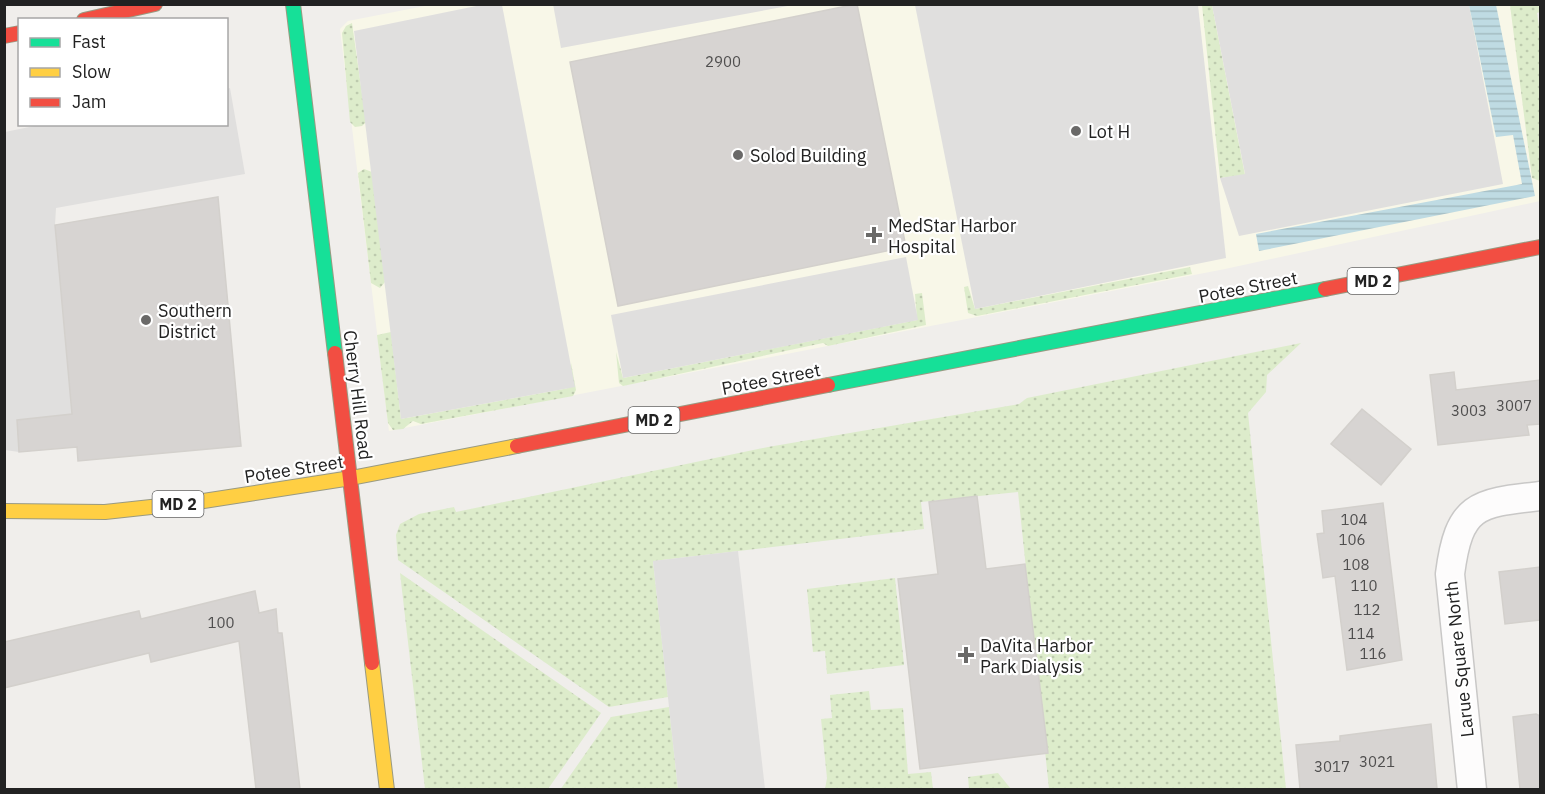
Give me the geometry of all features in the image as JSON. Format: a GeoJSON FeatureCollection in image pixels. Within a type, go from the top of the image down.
{"type":"FeatureCollection","features":[{"type":"Feature","properties":{"kind":"main road"},"geometry":{"type":"LineString","coordinates":[[93,18],[155,4]]}},
{"type":"Feature","properties":{"kind":"main road","name":"Cherry Hill Road"},"geometry":{"type":"LineString","coordinates":[[293,4],[387,789]]}},
{"type":"Feature","properties":{"kind":"main road","name":"Potee Street"},"geometry":{"type":"LineString","coordinates":[[4,511],[105,512],[196,502],[351,478],[1540,247]]}},
{"type":"Feature","properties":{"kind":"street","name":"Larue Square North"},"geometry":{"type":"LineString","coordinates":[[1472,789],[1450,574],[1453,552],[1461,530],[1473,511],[1491,501],[1540,496]]}},
{"type":"Feature","properties":{"kind":"shaded area","name":"MedStar Harbor Hospital"},"geometry":{"type":"Polygon","coordinates":[[[435,4],[1520,5],[1540,161],[1540,201],[1225,269],[389,431],[340,29],[348,21],[435,4]]]}},
{"type":"Feature","properties":{"kind":"shaded area"},"geometry":{"type":"Polygon","coordinates":[[[486,4],[502,5],[575,387],[401,419],[354,31],[486,4]]]}},
{"type":"Feature","properties":{"kind":"shaded area"},"geometry":{"type":"Polygon","coordinates":[[[553,4],[793,4],[793,5],[561,48],[553,4]]]}},
{"type":"Feature","properties":{"kind":"shaded area","name":"Lot H"},"geometry":{"type":"Polygon","coordinates":[[[915,5],[1198,5],[1226,258],[975,309],[915,5]]]}},
{"type":"Feature","properties":{"kind":"shaded area"},"geometry":{"type":"Polygon","coordinates":[[[1212,5],[1469,5],[1503,184],[1239,236],[1220,178],[1245,174],[1212,5]]]}},
{"type":"Feature","properties":{"kind":"shaded area"},"geometry":{"type":"Polygon","coordinates":[[[230,88],[245,174],[56,208],[55,225],[72,414],[17,420],[19,452],[5,450],[5,132],[34,126],[228,126],[228,89],[230,88]]]}},
{"type":"Feature","properties":{"kind":"shaded area"},"geometry":{"type":"Polygon","coordinates":[[[906,257],[918,320],[623,378],[611,315],[906,257]]]}},
{"type":"Feature","properties":{"kind":"shaded area"},"geometry":{"type":"Polygon","coordinates":[[[738,551],[765,789],[678,789],[653,561],[738,551]]]}},
{"type":"Feature","properties":{"kind":"green space"},"geometry":{"type":"Polygon","coordinates":[[[1202,5],[1212,5],[1245,175],[1220,178],[1202,5]]]}},
{"type":"Feature","properties":{"kind":"green space"},"geometry":{"type":"Polygon","coordinates":[[[1510,5],[1540,5],[1540,12],[1537,13],[1540,32],[1540,181],[1532,178],[1510,5]]]}},
{"type":"Feature","properties":{"kind":"green space"},"geometry":{"type":"Polygon","coordinates":[[[352,23],[366,122],[362,126],[355,127],[350,122],[342,33],[346,26],[352,23]]]}},
{"type":"Feature","properties":{"kind":"green space"},"geometry":{"type":"Polygon","coordinates":[[[364,169],[372,172],[385,282],[380,288],[371,283],[358,173],[364,169]]]}},
{"type":"Feature","properties":{"kind":"green space"},"geometry":{"type":"Polygon","coordinates":[[[1190,267],[1192,274],[977,316],[968,313],[964,287],[968,286],[975,309],[1190,267]]]}},
{"type":"Feature","properties":{"kind":"green space"},"geometry":{"type":"Polygon","coordinates":[[[922,293],[926,325],[828,346],[823,343],[623,386],[619,383],[616,352],[623,378],[917,320],[915,294],[922,293]]]}},
{"type":"Feature","properties":{"kind":"green space"},"geometry":{"type":"Polygon","coordinates":[[[391,332],[401,419],[569,388],[571,363],[576,390],[573,396],[421,424],[413,421],[403,429],[393,430],[388,423],[377,335],[391,332]]]}},
{"type":"Feature","properties":{"kind":"green space"},"geometry":{"type":"Polygon","coordinates":[[[1301,343],[1267,375],[1266,392],[1248,413],[1286,789],[1049,789],[1018,492],[921,502],[924,529],[653,561],[668,697],[609,707],[398,560],[396,535],[400,524],[419,514],[454,507],[456,512],[768,447],[1019,404],[1027,398],[1301,343]]]}},
{"type":"Feature","properties":{"kind":"green space"},"geometry":{"type":"Polygon","coordinates":[[[400,573],[601,713],[548,789],[425,789],[400,573]]]}},
{"type":"Feature","properties":{"kind":"green space"},"geometry":{"type":"Polygon","coordinates":[[[895,578],[904,665],[827,674],[825,651],[813,652],[807,589],[895,578]]]}},
{"type":"Feature","properties":{"kind":"green space"},"geometry":{"type":"Polygon","coordinates":[[[869,691],[871,710],[903,708],[908,774],[931,772],[933,789],[825,789],[827,778],[821,719],[832,718],[830,695],[869,691]]]}},
{"type":"Feature","properties":{"kind":"green space"},"geometry":{"type":"Polygon","coordinates":[[[669,707],[678,789],[560,790],[611,717],[669,707]]]}},
{"type":"Feature","properties":{"kind":"green space"},"geometry":{"type":"Polygon","coordinates":[[[998,773],[1011,789],[969,789],[968,777],[998,773]]]}},
{"type":"Feature","properties":{"kind":"water"},"geometry":{"type":"Polygon","coordinates":[[[1469,5],[1496,5],[1535,196],[1259,251],[1256,234],[1522,184],[1513,135],[1496,137],[1469,5]]]}},
{"type":"Feature","properties":{"kind":"building","name":"Solod Building"},"geometry":{"type":"Polygon","coordinates":[[[857,4],[906,247],[618,306],[570,62],[857,4]]]}},
{"type":"Feature","properties":{"kind":"building","name":"Southern District"},"geometry":{"type":"Polygon","coordinates":[[[218,197],[241,446],[78,461],[77,447],[19,452],[17,420],[72,414],[55,225],[218,197]]]}},
{"type":"Feature","properties":{"kind":"building"},"geometry":{"type":"Polygon","coordinates":[[[1454,372],[1456,390],[1540,380],[1540,424],[1527,425],[1529,435],[1438,445],[1430,375],[1454,372]]]}},
{"type":"Feature","properties":{"kind":"building"},"geometry":{"type":"Polygon","coordinates":[[[1362,409],[1411,449],[1381,485],[1331,444],[1362,409]]]}},
{"type":"Feature","properties":{"kind":"building"},"geometry":{"type":"Polygon","coordinates":[[[977,496],[986,569],[1025,564],[1048,753],[920,769],[898,579],[938,574],[929,502],[977,496]]]}},
{"type":"Feature","properties":{"kind":"building"},"geometry":{"type":"Polygon","coordinates":[[[1383,503],[1402,660],[1347,670],[1335,576],[1323,578],[1317,534],[1324,533],[1322,511],[1383,503]]]}},
{"type":"Feature","properties":{"kind":"building"},"geometry":{"type":"Polygon","coordinates":[[[1540,567],[1540,620],[1505,624],[1499,572],[1540,567]]]}},
{"type":"Feature","properties":{"kind":"building"},"geometry":{"type":"Polygon","coordinates":[[[255,591],[259,613],[276,609],[278,633],[282,633],[300,789],[256,789],[239,641],[151,662],[149,653],[4,688],[4,642],[139,611],[141,619],[255,591]]]}},
{"type":"Feature","properties":{"kind":"building"},"geometry":{"type":"Polygon","coordinates":[[[1536,714],[1540,716],[1540,789],[1520,789],[1513,717],[1536,714]]]}},
{"type":"Feature","properties":{"kind":"building"},"geometry":{"type":"Polygon","coordinates":[[[1431,724],[1437,789],[1300,789],[1296,745],[1340,741],[1340,736],[1431,724]]]}},
{"type":"Feature","properties":{"kind":"traffic: fast"},"geometry":{"type":"LineString","coordinates":[[293,4],[335,353]]}},
{"type":"Feature","properties":{"kind":"traffic: fast"},"geometry":{"type":"LineString","coordinates":[[828,385],[1325,289]]}},
{"type":"Feature","properties":{"kind":"traffic: slow"},"geometry":{"type":"LineString","coordinates":[[4,511],[105,512],[197,502],[351,478],[517,446]]}},
{"type":"Feature","properties":{"kind":"traffic: slow"},"geometry":{"type":"LineString","coordinates":[[372,663],[387,790]]}},
{"type":"Feature","properties":{"kind":"traffic: jam"},"geometry":{"type":"LineString","coordinates":[[93,18],[155,4]]}},
{"type":"Feature","properties":{"kind":"traffic: jam"},"geometry":{"type":"LineString","coordinates":[[4,36],[18,33]]}},
{"type":"Feature","properties":{"kind":"traffic: jam"},"geometry":{"type":"LineString","coordinates":[[1325,289],[1540,247]]}},
{"type":"Feature","properties":{"kind":"traffic: jam"},"geometry":{"type":"LineString","coordinates":[[335,353],[372,663]]}},
{"type":"Feature","properties":{"kind":"traffic: jam"},"geometry":{"type":"LineString","coordinates":[[517,446],[828,385]]}},
{"type":"Feature","properties":{"kind":"place","name":"Lot H"},"geometry":{"type":"Point","coordinates":[1076,131]}},
{"type":"Feature","properties":{"kind":"place","name":"Solod Building"},"geometry":{"type":"Point","coordinates":[738,155]}},
{"type":"Feature","properties":{"kind":"place","name":"MedStar Harbor Hospital"},"geometry":{"type":"Point","coordinates":[874,235]}},
{"type":"Feature","properties":{"kind":"place","name":"Southern District"},"geometry":{"type":"Point","coordinates":[146,320]}},
{"type":"Feature","properties":{"kind":"place","name":"DaVita Harbor Park Dialysis"},"geometry":{"type":"Point","coordinates":[966,655]}}]}
